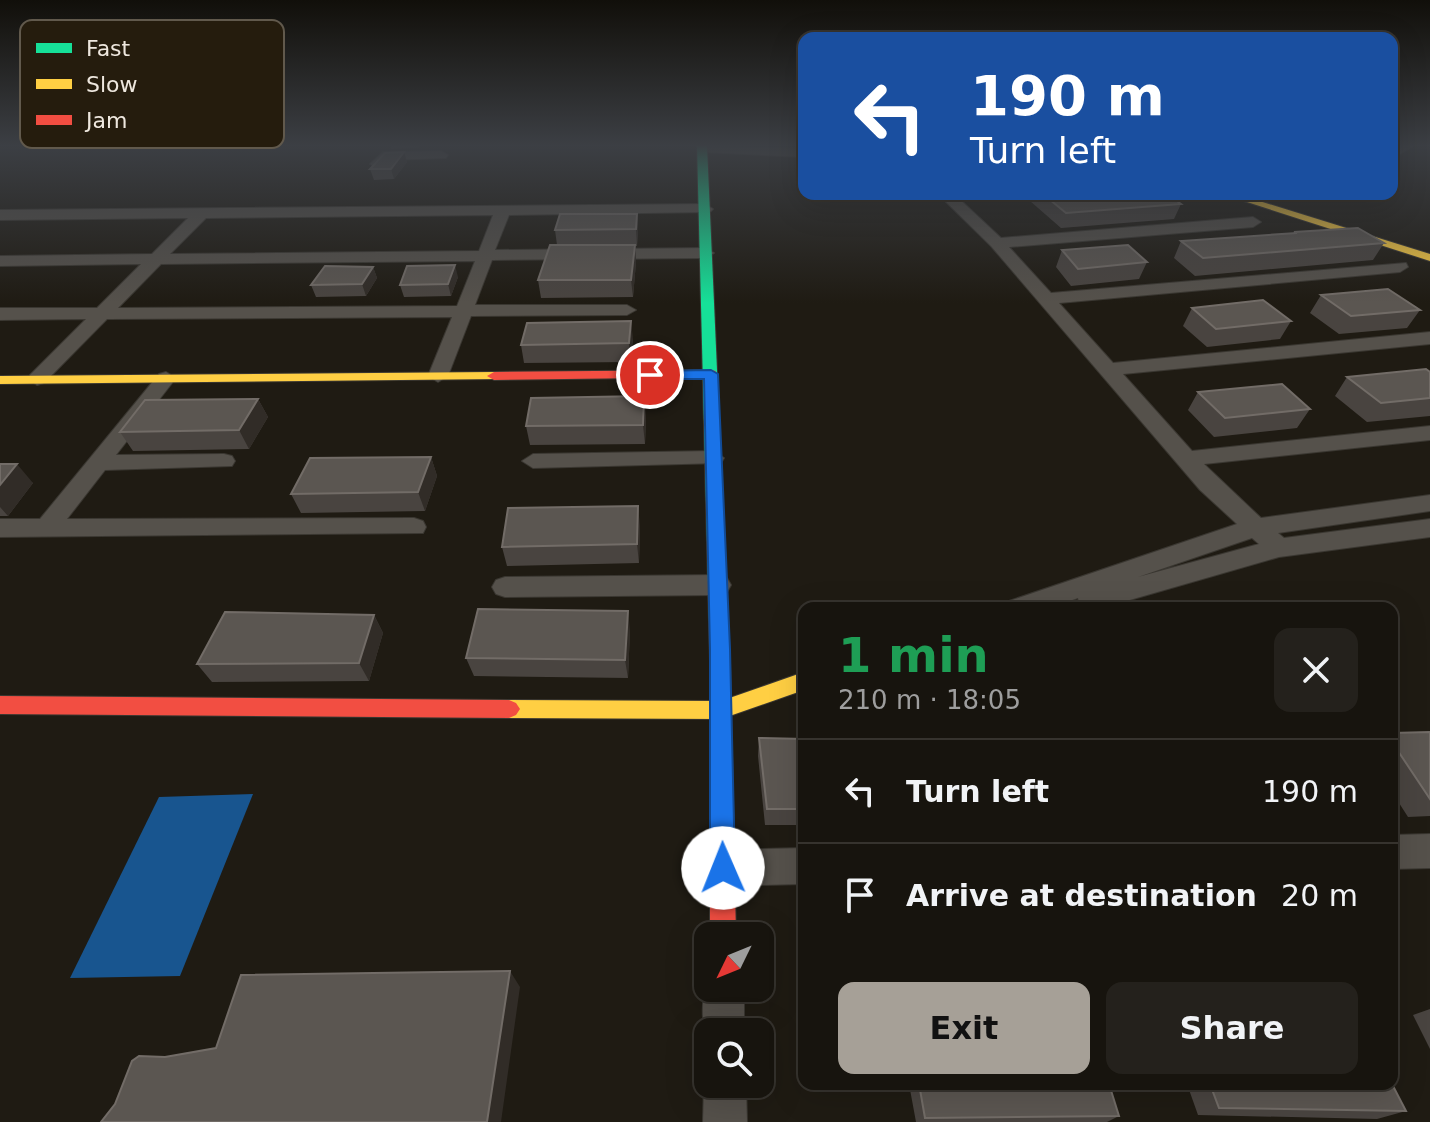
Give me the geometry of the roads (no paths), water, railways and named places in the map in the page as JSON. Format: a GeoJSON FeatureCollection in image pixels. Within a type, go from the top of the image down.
{"type":"FeatureCollection","features":[{"type":"Feature","properties":{"kind":"street"},"geometry":{"type":"LineString","coordinates":[[704,198],[718,585],[723,922]]}},
{"type":"Feature","properties":{"kind":"street"},"geometry":{"type":"LineString","coordinates":[[951,200],[997,243],[1186,459],[1279,548]]}},
{"type":"Feature","properties":{"kind":"street"},"geometry":{"type":"LineString","coordinates":[[1246,200],[1430,258]]}},
{"type":"Feature","properties":{"kind":"street"},"geometry":{"type":"LineString","coordinates":[[1265,200],[1430,251]]}},
{"type":"Feature","properties":{"kind":"street"},"geometry":{"type":"LineString","coordinates":[[0,215],[705,209]]}},
{"type":"Feature","properties":{"kind":"street"},"geometry":{"type":"LineString","coordinates":[[438,376],[503,210]]}},
{"type":"Feature","properties":{"kind":"street"},"geometry":{"type":"LineString","coordinates":[[37,379],[202,213]]}},
{"type":"Feature","properties":{"kind":"street"},"geometry":{"type":"LineString","coordinates":[[997,243],[1253,222]]}},
{"type":"Feature","properties":{"kind":"street"},"geometry":{"type":"LineString","coordinates":[[0,261],[706,253]]}},
{"type":"Feature","properties":{"kind":"street"},"geometry":{"type":"LineString","coordinates":[[1044,299],[1400,267]]}},
{"type":"Feature","properties":{"kind":"street"},"geometry":{"type":"LineString","coordinates":[[0,314],[627,310]]}},
{"type":"Feature","properties":{"kind":"street"},"geometry":{"type":"LineString","coordinates":[[1106,370],[1430,338]]}},
{"type":"Feature","properties":{"kind":"street"},"geometry":{"type":"LineString","coordinates":[[0,380],[711,374]]}},
{"type":"Feature","properties":{"kind":"street"},"geometry":{"type":"LineString","coordinates":[[47,527],[166,378]]}},
{"type":"Feature","properties":{"kind":"street"},"geometry":{"type":"LineString","coordinates":[[1186,459],[1430,433]]}},
{"type":"Feature","properties":{"kind":"street"},"geometry":{"type":"LineString","coordinates":[[533,461],[713,458]]}},
{"type":"Feature","properties":{"kind":"street"},"geometry":{"type":"LineString","coordinates":[[99,463],[224,461]]}},
{"type":"Feature","properties":{"kind":"street"},"geometry":{"type":"LineString","coordinates":[[1037,602],[1256,527],[1430,503]]}},
{"type":"Feature","properties":{"kind":"street"},"geometry":{"type":"LineString","coordinates":[[0,528],[414,527]]}},
{"type":"Feature","properties":{"kind":"street"},"geometry":{"type":"LineString","coordinates":[[1086,602],[1279,548],[1430,528]]}},
{"type":"Feature","properties":{"kind":"street"},"geometry":{"type":"LineString","coordinates":[[505,587],[718,585]]}},
{"type":"Feature","properties":{"kind":"street"},"geometry":{"type":"LineString","coordinates":[[721,716],[798,684]]}},
{"type":"Feature","properties":{"kind":"street"},"geometry":{"type":"LineString","coordinates":[[0,705],[721,716],[798,697]]}},
{"type":"Feature","properties":{"kind":"street"},"geometry":{"type":"LineString","coordinates":[[1398,852],[1430,851]]}},
{"type":"Feature","properties":{"kind":"street"},"geometry":{"type":"LineString","coordinates":[[723,868],[798,866]]}},
{"type":"Feature","properties":{"kind":"street"},"geometry":{"type":"LineString","coordinates":[[725,1098],[725,1122]]}},
{"type":"Feature","properties":{"kind":"water"},"geometry":{"type":"Polygon","coordinates":[[[253,794],[180,976],[70,978],[159,797],[253,794]]]}}]}
